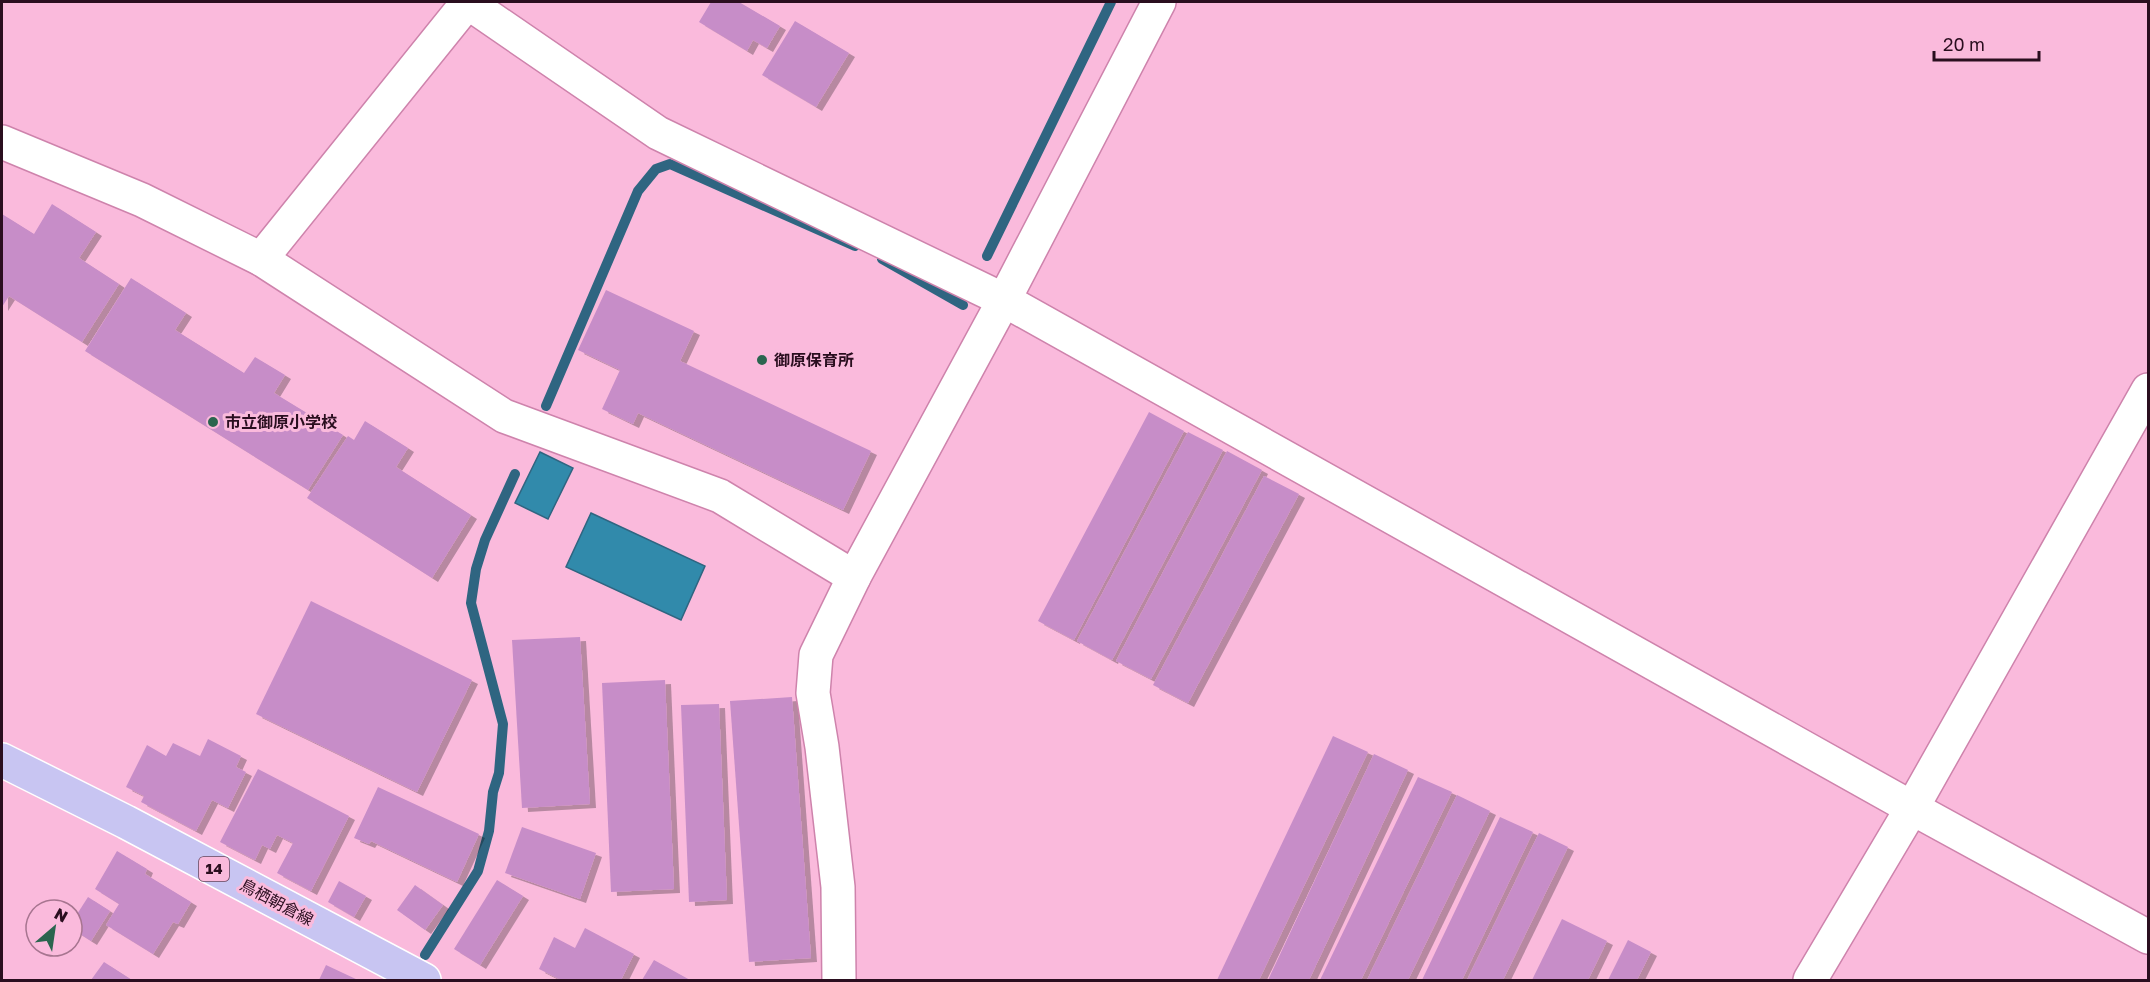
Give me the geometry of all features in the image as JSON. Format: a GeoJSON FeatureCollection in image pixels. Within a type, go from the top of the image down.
{"type":"FeatureCollection","features":[{"type":"Feature","properties":{"kind":"main road","name":"鳥栖朝倉線"},"geometry":{"type":"LineString","coordinates":[[2,760],[126,822],[424,981]]}},
{"type":"Feature","properties":{"kind":"street"},"geometry":{"type":"LineString","coordinates":[[261,259],[468,2],[658,134],[1004,300],[1912,808],[2148,937]]}},
{"type":"Feature","properties":{"kind":"street"},"geometry":{"type":"LineString","coordinates":[[839,981],[838,887],[822,747],[813,693],[816,656],[854,576],[1004,300],[1159,2]]}},
{"type":"Feature","properties":{"kind":"street"},"geometry":{"type":"LineString","coordinates":[[2,142],[142,200],[261,259],[504,416],[720,496],[854,576]]}},
{"type":"Feature","properties":{"kind":"street"},"geometry":{"type":"LineString","coordinates":[[1810,981],[1912,808],[2148,390]]}},
{"type":"Feature","properties":{"kind":"water"},"geometry":{"type":"Polygon","coordinates":[[[540,452],[573,468],[548,519],[515,503],[540,452]]]}},
{"type":"Feature","properties":{"kind":"water"},"geometry":{"type":"Polygon","coordinates":[[[591,513],[705,566],[681,620],[566,567],[591,513]]]}},
{"type":"Feature","properties":{"kind":"building"},"geometry":{"type":"Polygon","coordinates":[[[711,2],[739,2],[780,26],[767,48],[753,40],[747,51],[699,22],[711,2]]]}},
{"type":"Feature","properties":{"kind":"building"},"geometry":{"type":"Polygon","coordinates":[[[795,21],[849,53],[816,107],[762,75],[795,21]]]}},
{"type":"Feature","properties":{"kind":"building"},"geometry":{"type":"Polygon","coordinates":[[[52,204],[96,232],[79,258],[119,284],[82,342],[9,296],[2,307],[2,214],[34,234],[52,204]]]}},
{"type":"Feature","properties":{"kind":"building"},"geometry":{"type":"Polygon","coordinates":[[[131,278],[186,313],[175,330],[244,373],[255,357],[285,375],[274,393],[343,435],[308,490],[85,351],[131,278]]]}},
{"type":"Feature","properties":{"kind":"building"},"geometry":{"type":"Polygon","coordinates":[[[606,290],[694,331],[680,361],[871,451],[843,510],[638,413],[633,424],[602,409],[620,370],[578,350],[606,290]]]}},
{"type":"Feature","properties":{"kind":"building"},"geometry":{"type":"Polygon","coordinates":[[[1149,412],[1184,431],[1074,640],[1038,621],[1149,412]]]}},
{"type":"Feature","properties":{"kind":"building"},"geometry":{"type":"Polygon","coordinates":[[[365,421],[408,448],[396,467],[471,515],[432,578],[307,498],[348,436],[354,440],[365,421]]]}},
{"type":"Feature","properties":{"kind":"building"},"geometry":{"type":"Polygon","coordinates":[[[1188,432],[1223,450],[1112,660],[1077,641],[1188,432]]]}},
{"type":"Feature","properties":{"kind":"building"},"geometry":{"type":"Polygon","coordinates":[[[1227,451],[1262,470],[1151,679],[1116,661],[1227,451]]]}},
{"type":"Feature","properties":{"kind":"building"},"geometry":{"type":"Polygon","coordinates":[[[1264,476],[1299,494],[1188,703],[1153,685],[1264,476]]]}},
{"type":"Feature","properties":{"kind":"building"},"geometry":{"type":"Polygon","coordinates":[[[311,601],[472,680],[417,792],[256,714],[311,601]]]}},
{"type":"Feature","properties":{"kind":"building"},"geometry":{"type":"Polygon","coordinates":[[[580,637],[590,804],[522,808],[512,640],[580,637]]]}},
{"type":"Feature","properties":{"kind":"building"},"geometry":{"type":"Polygon","coordinates":[[[665,680],[674,889],[611,892],[602,683],[665,680]]]}},
{"type":"Feature","properties":{"kind":"building"},"geometry":{"type":"Polygon","coordinates":[[[792,697],[811,958],[749,962],[730,701],[792,697]]]}},
{"type":"Feature","properties":{"kind":"building"},"geometry":{"type":"Polygon","coordinates":[[[719,704],[727,900],[689,902],[681,705],[719,704]]]}},
{"type":"Feature","properties":{"kind":"building"},"geometry":{"type":"Polygon","coordinates":[[[1333,736],[1368,752],[1259,980],[1217,980],[1333,736]]]}},
{"type":"Feature","properties":{"kind":"building"},"geometry":{"type":"Polygon","coordinates":[[[208,739],[241,756],[236,767],[246,772],[228,808],[212,800],[196,831],[141,802],[144,796],[126,787],[147,745],[166,756],[173,743],[200,756],[208,739]]]}},
{"type":"Feature","properties":{"kind":"building"},"geometry":{"type":"Polygon","coordinates":[[[1374,754],[1408,770],[1309,980],[1268,980],[1374,754]]]}},
{"type":"Feature","properties":{"kind":"building"},"geometry":{"type":"Polygon","coordinates":[[[258,769],[349,816],[311,891],[277,873],[293,843],[277,835],[270,849],[262,845],[255,860],[220,842],[258,769]]]}},
{"type":"Feature","properties":{"kind":"building"},"geometry":{"type":"Polygon","coordinates":[[[1418,777],[1452,792],[1361,980],[1320,980],[1418,777]]]}},
{"type":"Feature","properties":{"kind":"building"},"geometry":{"type":"Polygon","coordinates":[[[378,787],[479,834],[457,882],[371,841],[369,844],[354,838],[378,787]]]}},
{"type":"Feature","properties":{"kind":"building"},"geometry":{"type":"Polygon","coordinates":[[[1457,795],[1490,811],[1408,980],[1367,980],[1457,795]]]}},
{"type":"Feature","properties":{"kind":"building"},"geometry":{"type":"Polygon","coordinates":[[[1500,817],[1533,832],[1462,980],[1422,980],[1500,817]]]}},
{"type":"Feature","properties":{"kind":"building"},"geometry":{"type":"Polygon","coordinates":[[[522,827],[596,853],[580,899],[505,873],[522,827]]]}},
{"type":"Feature","properties":{"kind":"building"},"geometry":{"type":"Polygon","coordinates":[[[1539,833],[1568,847],[1503,980],[1467,980],[1539,833]]]}},
{"type":"Feature","properties":{"kind":"building"},"geometry":{"type":"Polygon","coordinates":[[[117,851],[147,869],[145,874],[191,902],[178,924],[173,922],[153,954],[106,925],[119,904],[95,889],[117,851]]]}},
{"type":"Feature","properties":{"kind":"building"},"geometry":{"type":"Polygon","coordinates":[[[497,880],[523,896],[480,965],[454,949],[497,880]]]}},
{"type":"Feature","properties":{"kind":"building"},"geometry":{"type":"Polygon","coordinates":[[[339,881],[366,896],[354,917],[328,902],[339,881]]]}},
{"type":"Feature","properties":{"kind":"building"},"geometry":{"type":"Polygon","coordinates":[[[415,885],[443,905],[425,930],[397,910],[415,885]]]}},
{"type":"Feature","properties":{"kind":"building"},"geometry":{"type":"Polygon","coordinates":[[[88,897],[110,911],[91,941],[84,937],[84,903],[88,897]]]}},
{"type":"Feature","properties":{"kind":"building"},"geometry":{"type":"Polygon","coordinates":[[[1562,919],[1607,941],[1588,980],[1532,980],[1562,919]]]}},
{"type":"Feature","properties":{"kind":"building"},"geometry":{"type":"Polygon","coordinates":[[[585,928],[634,954],[621,980],[561,980],[539,969],[554,937],[575,948],[585,928]]]}},
{"type":"Feature","properties":{"kind":"building"},"geometry":{"type":"Polygon","coordinates":[[[1628,940],[1651,952],[1637,980],[1608,980],[1628,940]]]}},
{"type":"Feature","properties":{"kind":"building"},"geometry":{"type":"Polygon","coordinates":[[[654,960],[690,980],[642,980],[654,960]]]}},
{"type":"Feature","properties":{"kind":"building"},"geometry":{"type":"Polygon","coordinates":[[[104,962],[132,980],[91,980],[104,962]]]}},
{"type":"Feature","properties":{"kind":"building"},"geometry":{"type":"Polygon","coordinates":[[[326,965],[358,980],[319,980],[326,965]]]}},
{"type":"Feature","properties":{"kind":"waterway"},"geometry":{"type":"LineString","coordinates":[[987,256],[1111,2]]}},
{"type":"Feature","properties":{"kind":"waterway"},"geometry":{"type":"LineString","coordinates":[[546,406],[638,191],[656,169],[670,164],[855,246]]}},
{"type":"Feature","properties":{"kind":"waterway"},"geometry":{"type":"LineString","coordinates":[[882,259],[963,305]]}},
{"type":"Feature","properties":{"kind":"waterway"},"geometry":{"type":"LineString","coordinates":[[425,955],[478,871],[489,831],[493,792],[499,773],[503,724],[471,603],[476,569],[485,540],[515,474]]}},
{"type":"Feature","properties":{"kind":"place","name":"御原保育所"},"geometry":{"type":"Point","coordinates":[762,360]}},
{"type":"Feature","properties":{"kind":"place","name":"市立御原小学校"},"geometry":{"type":"Point","coordinates":[213,422]}}]}
